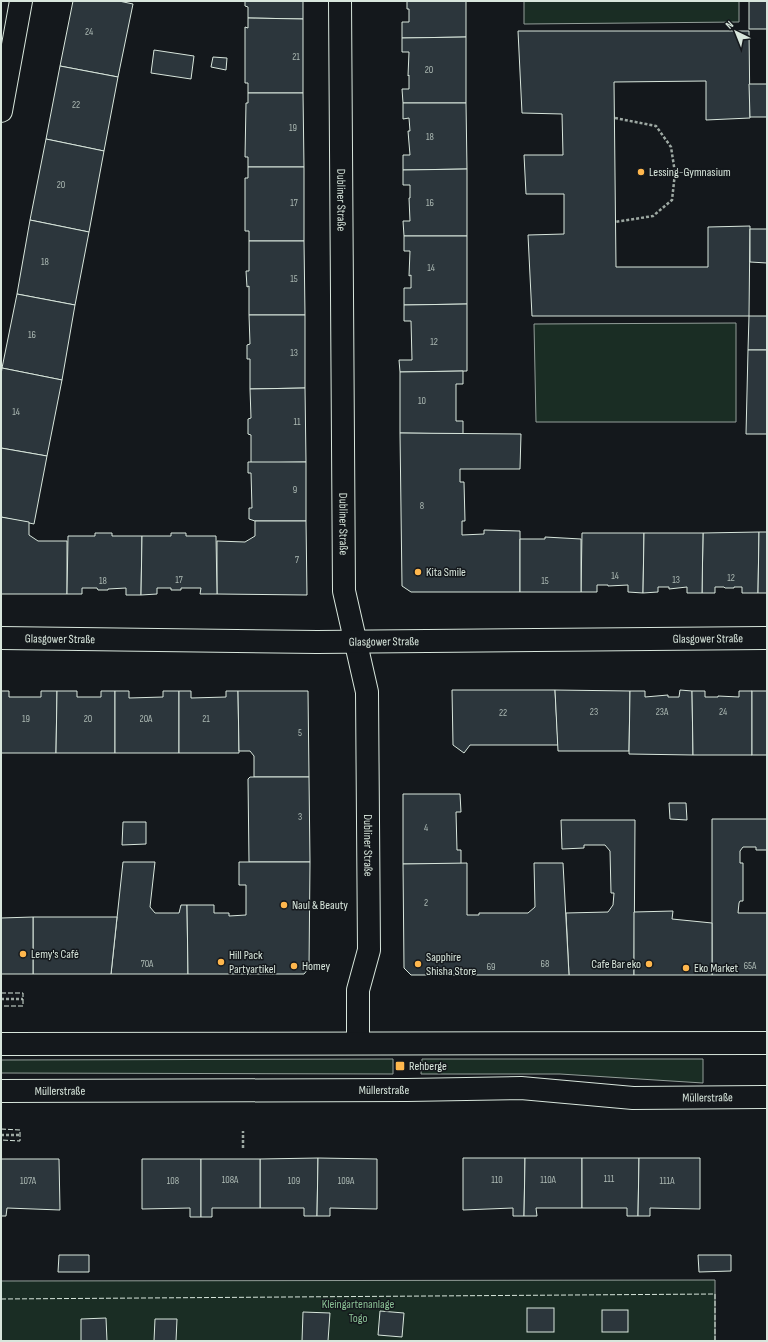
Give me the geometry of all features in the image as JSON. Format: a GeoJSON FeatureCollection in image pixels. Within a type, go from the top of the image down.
{"type":"FeatureCollection","features":[{"type":"Feature","properties":{"kind":"street"},"geometry":{"type":"LineString","coordinates":[[1,112],[21,1]]}},
{"type":"Feature","properties":{"kind":"street","name":"Dubliner Straße"},"geometry":{"type":"LineString","coordinates":[[340,1],[344,591],[367,692],[369,950],[358,990],[358,1043]]}},
{"type":"Feature","properties":{"kind":"street","name":"Glasgower Straße"},"geometry":{"type":"LineString","coordinates":[[1,638],[355,641],[767,638]]}},
{"type":"Feature","properties":{"kind":"street"},"geometry":{"type":"LineString","coordinates":[[1,1044],[767,1043]]}},
{"type":"Feature","properties":{"kind":"street","name":"Müllerstraße"},"geometry":{"type":"LineString","coordinates":[[1,1091],[392,1090],[522,1088],[633,1098],[767,1097]]}},
{"type":"Feature","properties":{"kind":"path"},"geometry":{"type":"LineString","coordinates":[[615,118],[656,126],[671,147],[675,173],[672,200],[653,216],[615,222]]}},
{"type":"Feature","properties":{"kind":"path"},"geometry":{"type":"LineString","coordinates":[[1,999],[23,999]]}},
{"type":"Feature","properties":{"kind":"path"},"geometry":{"type":"LineString","coordinates":[[243,1131],[243,1148]]}},
{"type":"Feature","properties":{"kind":"path"},"geometry":{"type":"LineString","coordinates":[[1,1135],[21,1135]]}},
{"type":"Feature","properties":{"kind":"green space"},"geometry":{"type":"Polygon","coordinates":[[[524,1],[739,1],[739,22],[524,24],[524,1]]]}},
{"type":"Feature","properties":{"kind":"green space"},"geometry":{"type":"Polygon","coordinates":[[[736,323],[736,422],[536,422],[534,324],[736,323]]]}},
{"type":"Feature","properties":{"kind":"green space"},"geometry":{"type":"Polygon","coordinates":[[[393,1059],[393,1074],[1,1073],[1,1060],[393,1059]]]}},
{"type":"Feature","properties":{"kind":"green space"},"geometry":{"type":"Polygon","coordinates":[[[422,1059],[703,1059],[703,1083],[560,1074],[421,1074],[422,1059]]]}},
{"type":"Feature","properties":{"kind":"green space","name":"Kleingartenanlage Togo"},"geometry":{"type":"Polygon","coordinates":[[[715,1280],[715,1341],[1,1341],[1,1281],[715,1280]]]}},
{"type":"Feature","properties":{"kind":"building"},"geometry":{"type":"Polygon","coordinates":[[[73,1],[119,1],[133,4],[118,77],[60,66],[73,1]]]}},
{"type":"Feature","properties":{"kind":"building"},"geometry":{"type":"Polygon","coordinates":[[[245,1],[303,1],[303,19],[248,18],[248,7],[245,6],[245,1]]]}},
{"type":"Feature","properties":{"kind":"building"},"geometry":{"type":"Polygon","coordinates":[[[407,1],[466,1],[466,37],[402,38],[402,22],[409,22],[409,9],[407,9],[407,1]]]}},
{"type":"Feature","properties":{"kind":"building"},"geometry":{"type":"Polygon","coordinates":[[[749,1],[767,1],[767,29],[749,29],[749,1]]]}},
{"type":"Feature","properties":{"kind":"building"},"geometry":{"type":"Polygon","coordinates":[[[248,18],[303,19],[303,93],[248,93],[248,83],[245,83],[245,27],[248,28],[248,18]]]}},
{"type":"Feature","properties":{"kind":"building"},"geometry":{"type":"Polygon","coordinates":[[[518,31],[749,31],[750,118],[706,120],[706,81],[614,82],[616,267],[708,267],[708,227],[750,226],[749,316],[532,316],[528,235],[564,234],[564,194],[526,194],[524,155],[563,155],[562,114],[522,113],[518,31]]]}},
{"type":"Feature","properties":{"kind":"building"},"geometry":{"type":"Polygon","coordinates":[[[466,37],[466,103],[403,103],[402,89],[409,89],[409,52],[402,52],[402,38],[466,37]]]}},
{"type":"Feature","properties":{"kind":"building"},"geometry":{"type":"Polygon","coordinates":[[[154,50],[194,56],[191,79],[151,73],[154,50]]]}},
{"type":"Feature","properties":{"kind":"building"},"geometry":{"type":"Polygon","coordinates":[[[213,57],[227,58],[226,70],[211,67],[213,57]]]}},
{"type":"Feature","properties":{"kind":"building"},"geometry":{"type":"Polygon","coordinates":[[[60,66],[118,77],[104,151],[46,139],[60,66]]]}},
{"type":"Feature","properties":{"kind":"building"},"geometry":{"type":"Polygon","coordinates":[[[749,84],[767,84],[767,117],[750,117],[749,84]]]}},
{"type":"Feature","properties":{"kind":"building"},"geometry":{"type":"Polygon","coordinates":[[[248,93],[303,93],[304,167],[248,167],[248,157],[245,157],[246,103],[248,103],[248,93]]]}},
{"type":"Feature","properties":{"kind":"building"},"geometry":{"type":"Polygon","coordinates":[[[403,103],[466,103],[467,169],[403,170],[403,155],[410,155],[408,131],[410,131],[409,118],[403,119],[403,103]]]}},
{"type":"Feature","properties":{"kind":"building"},"geometry":{"type":"Polygon","coordinates":[[[46,139],[104,151],[89,232],[30,220],[46,139]]]}},
{"type":"Feature","properties":{"kind":"building"},"geometry":{"type":"Polygon","coordinates":[[[248,167],[304,167],[304,241],[249,241],[249,231],[245,231],[245,178],[248,178],[248,167]]]}},
{"type":"Feature","properties":{"kind":"building"},"geometry":{"type":"Polygon","coordinates":[[[467,169],[467,236],[404,236],[403,221],[410,221],[410,185],[403,185],[403,170],[467,169]]]}},
{"type":"Feature","properties":{"kind":"building"},"geometry":{"type":"Polygon","coordinates":[[[30,220],[89,232],[75,305],[17,294],[30,220]]]}},
{"type":"Feature","properties":{"kind":"building"},"geometry":{"type":"Polygon","coordinates":[[[750,229],[767,229],[767,263],[750,262],[750,229]]]}},
{"type":"Feature","properties":{"kind":"building"},"geometry":{"type":"Polygon","coordinates":[[[404,236],[467,236],[467,304],[404,305],[404,288],[411,288],[411,275],[409,276],[410,251],[404,251],[404,236]]]}},
{"type":"Feature","properties":{"kind":"building"},"geometry":{"type":"Polygon","coordinates":[[[249,241],[304,241],[305,315],[249,315],[249,286],[247,287],[246,271],[249,271],[249,241]]]}},
{"type":"Feature","properties":{"kind":"building"},"geometry":{"type":"Polygon","coordinates":[[[17,294],[75,305],[62,380],[2,368],[17,294]]]}},
{"type":"Feature","properties":{"kind":"building"},"geometry":{"type":"Polygon","coordinates":[[[467,304],[467,371],[400,372],[399,360],[412,360],[411,321],[404,321],[404,305],[467,304]]]}},
{"type":"Feature","properties":{"kind":"building"},"geometry":{"type":"Polygon","coordinates":[[[249,315],[305,315],[305,388],[250,389],[250,359],[247,359],[247,345],[250,344],[249,315]]]}},
{"type":"Feature","properties":{"kind":"building"},"geometry":{"type":"Polygon","coordinates":[[[749,316],[767,316],[767,350],[748,350],[749,316]]]}},
{"type":"Feature","properties":{"kind":"building"},"geometry":{"type":"Polygon","coordinates":[[[748,350],[767,350],[767,434],[746,434],[748,350]]]}},
{"type":"Feature","properties":{"kind":"building"},"geometry":{"type":"Polygon","coordinates":[[[2,368],[62,380],[47,456],[1,448],[2,368]]]}},
{"type":"Feature","properties":{"kind":"building"},"geometry":{"type":"Polygon","coordinates":[[[463,371],[463,384],[456,384],[456,421],[463,421],[463,434],[400,433],[400,372],[463,371]]]}},
{"type":"Feature","properties":{"kind":"building"},"geometry":{"type":"Polygon","coordinates":[[[305,388],[306,462],[251,463],[251,435],[248,434],[248,419],[251,418],[250,389],[305,388]]]}},
{"type":"Feature","properties":{"kind":"building"},"geometry":{"type":"Polygon","coordinates":[[[400,433],[521,434],[520,469],[460,469],[460,482],[464,482],[465,521],[462,521],[462,535],[484,534],[484,530],[520,531],[520,592],[411,592],[402,586],[400,433]]]}},
{"type":"Feature","properties":{"kind":"building"},"geometry":{"type":"Polygon","coordinates":[[[1,448],[47,456],[34,524],[1,517],[1,448]]]}},
{"type":"Feature","properties":{"kind":"building"},"geometry":{"type":"Polygon","coordinates":[[[248,462],[306,462],[306,521],[255,521],[249,519],[249,508],[252,508],[251,473],[248,473],[248,462]]]}},
{"type":"Feature","properties":{"kind":"building"},"geometry":{"type":"Polygon","coordinates":[[[1,517],[29,522],[29,535],[38,541],[67,541],[67,594],[1,594],[1,517]]]}},
{"type":"Feature","properties":{"kind":"building"},"geometry":{"type":"Polygon","coordinates":[[[255,521],[306,521],[307,595],[217,594],[217,541],[245,542],[255,536],[255,521]]]}},
{"type":"Feature","properties":{"kind":"building"},"geometry":{"type":"Polygon","coordinates":[[[759,532],[758,593],[742,593],[742,587],[715,587],[715,593],[702,593],[703,533],[759,532]]]}},
{"type":"Feature","properties":{"kind":"building"},"geometry":{"type":"Polygon","coordinates":[[[759,532],[767,532],[767,593],[758,593],[759,532]]]}},
{"type":"Feature","properties":{"kind":"building"},"geometry":{"type":"Polygon","coordinates":[[[95,533],[112,533],[112,536],[142,536],[141,595],[126,595],[126,588],[98,590],[97,588],[82,588],[82,594],[67,594],[68,536],[95,536],[95,533]]]}},
{"type":"Feature","properties":{"kind":"building"},"geometry":{"type":"Polygon","coordinates":[[[171,533],[186,533],[186,536],[216,536],[217,594],[200,594],[201,588],[181,588],[181,590],[171,590],[171,588],[157,588],[157,594],[141,595],[142,536],[171,536],[171,533]]]}},
{"type":"Feature","properties":{"kind":"building"},"geometry":{"type":"Polygon","coordinates":[[[582,533],[644,533],[643,593],[628,592],[628,585],[597,585],[597,592],[581,592],[582,533]]]}},
{"type":"Feature","properties":{"kind":"building"},"geometry":{"type":"Polygon","coordinates":[[[644,533],[703,533],[702,593],[687,593],[687,587],[669,589],[669,587],[658,587],[658,592],[643,593],[644,533]]]}},
{"type":"Feature","properties":{"kind":"building"},"geometry":{"type":"Polygon","coordinates":[[[545,537],[581,539],[581,592],[520,592],[520,539],[545,539],[545,537]]]}},
{"type":"Feature","properties":{"kind":"building"},"geometry":{"type":"Polygon","coordinates":[[[452,690],[555,690],[558,745],[470,745],[464,753],[453,745],[452,690]]]}},
{"type":"Feature","properties":{"kind":"building"},"geometry":{"type":"Polygon","coordinates":[[[555,690],[630,691],[629,751],[558,751],[555,690]]]}},
{"type":"Feature","properties":{"kind":"building"},"geometry":{"type":"Polygon","coordinates":[[[680,690],[692,691],[693,755],[629,754],[630,691],[645,691],[645,697],[668,695],[668,697],[679,697],[680,690]]]}},
{"type":"Feature","properties":{"kind":"building"},"geometry":{"type":"Polygon","coordinates":[[[1,691],[9,691],[9,697],[41,697],[41,691],[57,691],[56,753],[1,753],[1,691]]]}},
{"type":"Feature","properties":{"kind":"building"},"geometry":{"type":"Polygon","coordinates":[[[57,691],[77,691],[77,697],[101,697],[101,691],[115,691],[115,753],[56,753],[57,691]]]}},
{"type":"Feature","properties":{"kind":"building"},"geometry":{"type":"Polygon","coordinates":[[[115,691],[129,691],[129,698],[163,697],[163,691],[179,691],[179,753],[115,753],[115,691]]]}},
{"type":"Feature","properties":{"kind":"building"},"geometry":{"type":"Polygon","coordinates":[[[179,691],[191,691],[191,698],[226,697],[226,691],[238,691],[239,753],[179,753],[179,691]]]}},
{"type":"Feature","properties":{"kind":"building"},"geometry":{"type":"Polygon","coordinates":[[[238,691],[308,691],[309,777],[254,777],[254,756],[250,751],[239,751],[238,691]]]}},
{"type":"Feature","properties":{"kind":"building"},"geometry":{"type":"Polygon","coordinates":[[[692,691],[705,691],[705,697],[739,697],[739,691],[752,691],[752,755],[693,755],[692,691]]]}},
{"type":"Feature","properties":{"kind":"building"},"geometry":{"type":"Polygon","coordinates":[[[752,691],[767,691],[767,755],[752,755],[752,691]]]}},
{"type":"Feature","properties":{"kind":"building"},"geometry":{"type":"Polygon","coordinates":[[[250,777],[309,777],[310,862],[249,862],[248,779],[250,777]]]}},
{"type":"Feature","properties":{"kind":"building"},"geometry":{"type":"Polygon","coordinates":[[[403,794],[460,794],[461,812],[456,812],[457,850],[461,850],[461,864],[403,864],[403,794]]]}},
{"type":"Feature","properties":{"kind":"building"},"geometry":{"type":"Polygon","coordinates":[[[669,803],[686,803],[687,820],[670,819],[669,803]]]}},
{"type":"Feature","properties":{"kind":"building"},"geometry":{"type":"Polygon","coordinates":[[[712,819],[767,819],[767,850],[756,850],[756,847],[743,847],[740,851],[740,863],[743,863],[743,901],[740,901],[739,903],[738,913],[767,913],[767,975],[712,975],[712,819]]]}},
{"type":"Feature","properties":{"kind":"building"},"geometry":{"type":"Polygon","coordinates":[[[561,820],[635,820],[634,975],[569,975],[566,913],[608,912],[613,905],[614,893],[611,893],[610,851],[605,845],[584,845],[584,848],[562,849],[561,820]]]}},
{"type":"Feature","properties":{"kind":"building"},"geometry":{"type":"Polygon","coordinates":[[[123,822],[146,822],[146,844],[122,845],[123,822]]]}},
{"type":"Feature","properties":{"kind":"building"},"geometry":{"type":"Polygon","coordinates":[[[123,862],[155,862],[150,907],[155,913],[179,913],[181,905],[187,905],[188,974],[111,974],[123,862]]]}},
{"type":"Feature","properties":{"kind":"building"},"geometry":{"type":"Polygon","coordinates":[[[239,862],[310,862],[309,968],[304,974],[188,974],[187,905],[214,905],[214,913],[229,913],[229,916],[246,915],[246,885],[239,885],[239,862]]]}},
{"type":"Feature","properties":{"kind":"building"},"geometry":{"type":"Polygon","coordinates":[[[467,863],[467,915],[479,915],[479,913],[528,913],[535,907],[534,863],[563,863],[569,975],[411,975],[404,968],[403,864],[467,863]]]}},
{"type":"Feature","properties":{"kind":"building"},"geometry":{"type":"Polygon","coordinates":[[[673,911],[672,919],[712,923],[712,975],[634,975],[634,912],[673,911]]]}},
{"type":"Feature","properties":{"kind":"building"},"geometry":{"type":"Polygon","coordinates":[[[33,917],[117,917],[111,974],[33,974],[33,917]]]}},
{"type":"Feature","properties":{"kind":"building"},"geometry":{"type":"Polygon","coordinates":[[[33,917],[33,974],[1,974],[1,918],[33,917]]]}},
{"type":"Feature","properties":{"kind":"building"},"geometry":{"type":"Polygon","coordinates":[[[318,1158],[317,1216],[304,1216],[304,1208],[260,1208],[260,1159],[318,1158]]]}},
{"type":"Feature","properties":{"kind":"building"},"geometry":{"type":"Polygon","coordinates":[[[318,1158],[377,1159],[377,1209],[330,1208],[330,1216],[317,1216],[318,1158]]]}},
{"type":"Feature","properties":{"kind":"building"},"geometry":{"type":"Polygon","coordinates":[[[463,1158],[525,1158],[524,1216],[513,1216],[513,1208],[463,1210],[463,1158]]]}},
{"type":"Feature","properties":{"kind":"building"},"geometry":{"type":"Polygon","coordinates":[[[525,1158],[582,1158],[582,1208],[536,1208],[537,1216],[524,1216],[525,1158]]]}},
{"type":"Feature","properties":{"kind":"building"},"geometry":{"type":"Polygon","coordinates":[[[582,1158],[639,1158],[638,1216],[627,1216],[627,1208],[582,1208],[582,1158]]]}},
{"type":"Feature","properties":{"kind":"building"},"geometry":{"type":"Polygon","coordinates":[[[639,1158],[700,1158],[700,1209],[650,1208],[650,1216],[638,1216],[639,1158]]]}},
{"type":"Feature","properties":{"kind":"building"},"geometry":{"type":"Polygon","coordinates":[[[1,1159],[59,1159],[60,1210],[7,1208],[6,1216],[1,1216],[1,1159]]]}},
{"type":"Feature","properties":{"kind":"building"},"geometry":{"type":"Polygon","coordinates":[[[142,1159],[201,1159],[201,1217],[190,1217],[190,1208],[142,1209],[142,1159]]]}},
{"type":"Feature","properties":{"kind":"building"},"geometry":{"type":"Polygon","coordinates":[[[201,1159],[260,1159],[260,1208],[212,1208],[212,1217],[201,1217],[201,1159]]]}},
{"type":"Feature","properties":{"kind":"building"},"geometry":{"type":"Polygon","coordinates":[[[59,1255],[89,1255],[89,1272],[58,1272],[59,1255]]]}},
{"type":"Feature","properties":{"kind":"building"},"geometry":{"type":"Polygon","coordinates":[[[698,1255],[731,1255],[731,1271],[699,1272],[698,1255]]]}},
{"type":"Feature","properties":{"kind":"building"},"geometry":{"type":"Polygon","coordinates":[[[527,1308],[554,1308],[554,1332],[527,1332],[527,1308]]]}},
{"type":"Feature","properties":{"kind":"building"},"geometry":{"type":"Polygon","coordinates":[[[602,1310],[628,1310],[628,1332],[602,1332],[602,1310]]]}},
{"type":"Feature","properties":{"kind":"building"},"geometry":{"type":"Polygon","coordinates":[[[380,1311],[404,1313],[402,1337],[378,1335],[380,1311]]]}},
{"type":"Feature","properties":{"kind":"building"},"geometry":{"type":"Polygon","coordinates":[[[303,1312],[330,1313],[328,1341],[302,1341],[303,1312]]]}},
{"type":"Feature","properties":{"kind":"building"},"geometry":{"type":"Polygon","coordinates":[[[106,1318],[107,1341],[81,1341],[81,1319],[106,1318]]]}},
{"type":"Feature","properties":{"kind":"building"},"geometry":{"type":"Polygon","coordinates":[[[155,1319],[177,1319],[176,1341],[154,1341],[155,1319]]]}},
{"type":"Feature","properties":{"kind":"fence"},"geometry":{"type":"LineString","coordinates":[[1,993],[23,993],[23,1006],[1,1006]]}},
{"type":"Feature","properties":{"kind":"fence"},"geometry":{"type":"LineString","coordinates":[[1,1129],[20,1130],[20,1141],[1,1140]]}},
{"type":"Feature","properties":{"kind":"fence"},"geometry":{"type":"LineString","coordinates":[[1,1299],[715,1294],[715,1341]]}},
{"type":"Feature","properties":{"kind":"place","name":"Lessing-Gymnasium"},"geometry":{"type":"Point","coordinates":[641,172]}},
{"type":"Feature","properties":{"kind":"place","name":"Kita Smile"},"geometry":{"type":"Point","coordinates":[418,572]}},
{"type":"Feature","properties":{"kind":"place","name":"Naul & Beauty"},"geometry":{"type":"Point","coordinates":[284,905]}},
{"type":"Feature","properties":{"kind":"place","name":"Lemy's Café"},"geometry":{"type":"Point","coordinates":[23,954]}},
{"type":"Feature","properties":{"kind":"place","name":"Hill Pack Partyartikel"},"geometry":{"type":"Point","coordinates":[221,962]}},
{"type":"Feature","properties":{"kind":"place","name":"Sapphire Shisha Store"},"geometry":{"type":"Point","coordinates":[418,964]}},
{"type":"Feature","properties":{"kind":"place","name":"Cafe Bar eko"},"geometry":{"type":"Point","coordinates":[649,964]}},
{"type":"Feature","properties":{"kind":"place","name":"Homey"},"geometry":{"type":"Point","coordinates":[294,966]}},
{"type":"Feature","properties":{"kind":"place","name":"Eko Market"},"geometry":{"type":"Point","coordinates":[686,968]}},
{"type":"Feature","properties":{"kind":"place","name":"Rehberge"},"geometry":{"type":"Point","coordinates":[400,1066]}}]}
